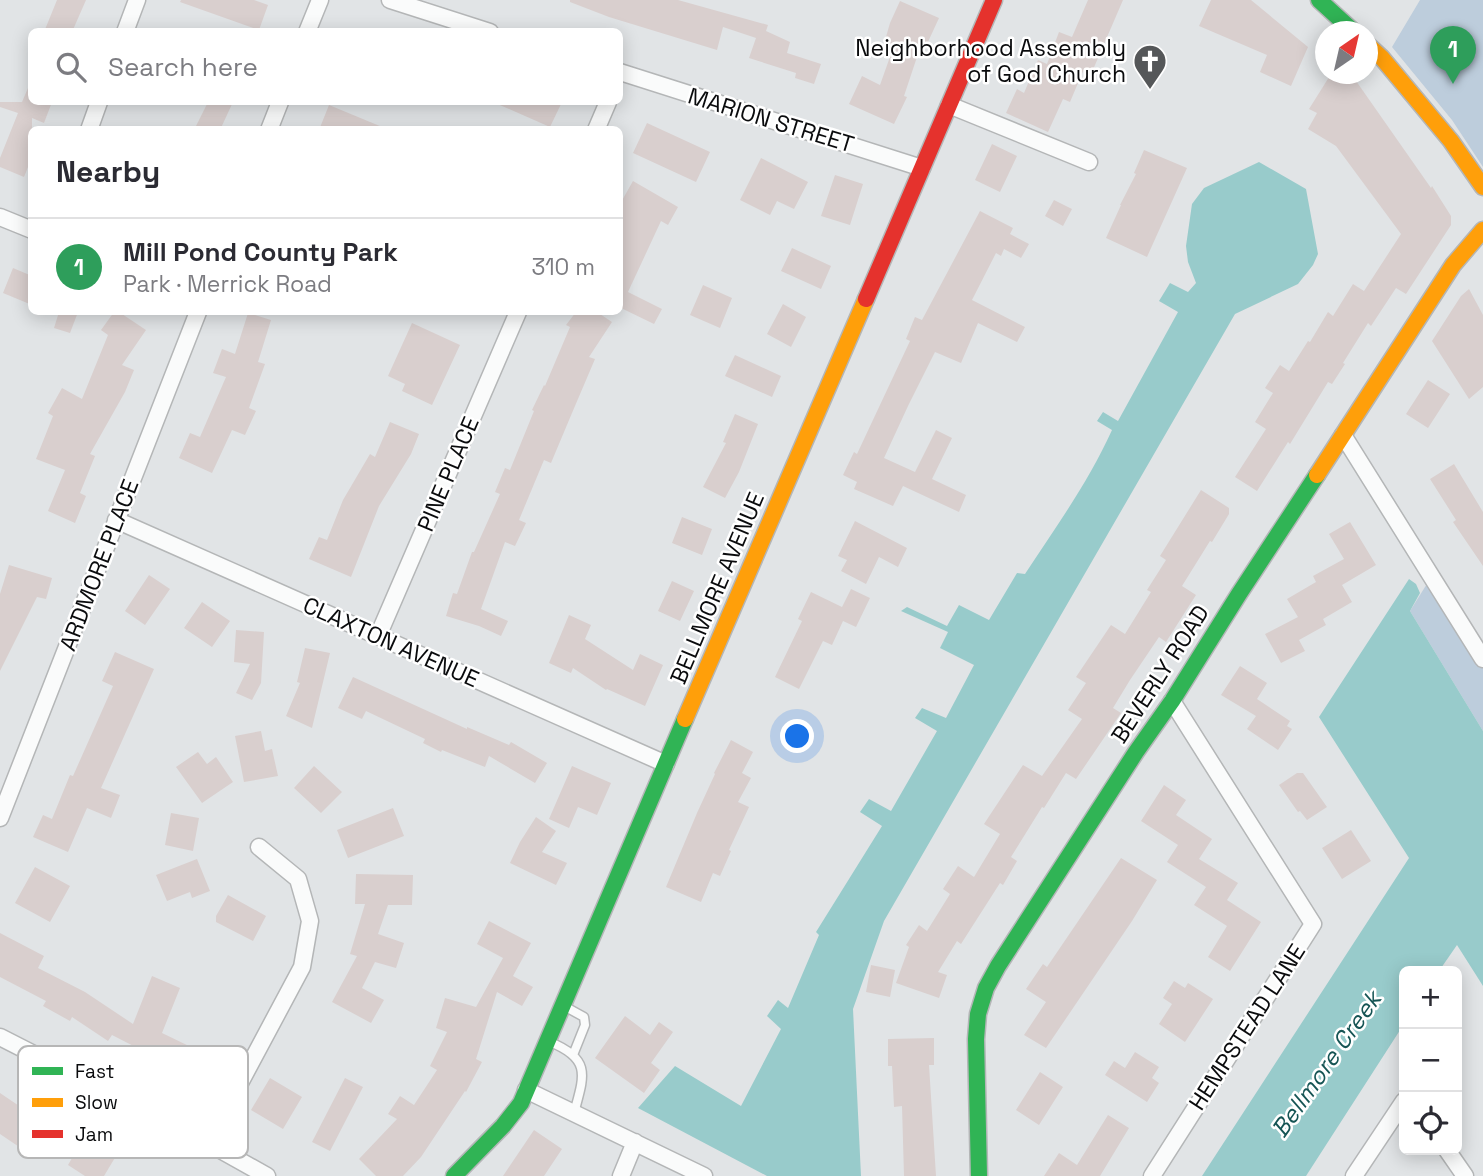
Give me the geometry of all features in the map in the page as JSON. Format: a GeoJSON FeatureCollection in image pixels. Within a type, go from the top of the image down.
{"type":"FeatureCollection","features":[{"type":"Feature","properties":{"kind":"street"},"geometry":{"type":"LineString","coordinates":[[126,28],[137,0]]}},
{"type":"Feature","properties":{"kind":"street"},"geometry":{"type":"LineString","coordinates":[[309,28],[320,0]]}},
{"type":"Feature","properties":{"kind":"street"},"geometry":{"type":"LineString","coordinates":[[390,0],[478,28]]}},
{"type":"Feature","properties":{"kind":"street","name":"BELLMORE AVENUE"},"geometry":{"type":"LineString","coordinates":[[454,1176],[503,1126],[521,1103],[993,0]]}},
{"type":"Feature","properties":{"kind":"street"},"geometry":{"type":"LineString","coordinates":[[1319,0],[1342,21]]}},
{"type":"Feature","properties":{"kind":"street"},"geometry":{"type":"LineString","coordinates":[[1378,55],[1451,141],[1483,187]]}},
{"type":"Feature","properties":{"kind":"street","name":"MARION STREET"},"geometry":{"type":"LineString","coordinates":[[623,74],[922,167]]}},
{"type":"Feature","properties":{"kind":"street"},"geometry":{"type":"LineString","coordinates":[[90,126],[98,105]]}},
{"type":"Feature","properties":{"kind":"street"},"geometry":{"type":"LineString","coordinates":[[271,126],[279,105]]}},
{"type":"Feature","properties":{"kind":"street"},"geometry":{"type":"LineString","coordinates":[[598,126],[607,105]]}},
{"type":"Feature","properties":{"kind":"street"},"geometry":{"type":"LineString","coordinates":[[948,105],[1089,162]]}},
{"type":"Feature","properties":{"kind":"street"},"geometry":{"type":"LineString","coordinates":[[0,217],[28,228]]}},
{"type":"Feature","properties":{"kind":"street","name":"BEVERLY ROAD"},"geometry":{"type":"LineString","coordinates":[[979,1176],[976,1039],[978,1014],[986,988],[1121,775],[1172,701],[1453,265],[1483,230]]}},
{"type":"Feature","properties":{"kind":"street","name":"ARDMORE PLACE"},"geometry":{"type":"LineString","coordinates":[[0,818],[197,315]]}},
{"type":"Feature","properties":{"kind":"street","name":"PINE PLACE"},"geometry":{"type":"LineString","coordinates":[[378,636],[516,315]]}},
{"type":"Feature","properties":{"kind":"street"},"geometry":{"type":"LineString","coordinates":[[1343,435],[1483,659]]}},
{"type":"Feature","properties":{"kind":"street","name":"CLAXTON AVENUE"},"geometry":{"type":"LineString","coordinates":[[116,520],[666,764]]}},
{"type":"Feature","properties":{"kind":"street","name":"HEMPSTEAD LANE"},"geometry":{"type":"LineString","coordinates":[[1152,1176],[1313,924],[1172,701]]}},
{"type":"Feature","properties":{"kind":"street"},"geometry":{"type":"LineString","coordinates":[[248,1068],[302,967],[310,921],[298,878],[258,847]]}},
{"type":"Feature","properties":{"kind":"street"},"geometry":{"type":"LineString","coordinates":[[0,1037],[18,1046]]}},
{"type":"Feature","properties":{"kind":"street"},"geometry":{"type":"LineString","coordinates":[[526,1090],[704,1176]]}},
{"type":"Feature","properties":{"kind":"street"},"geometry":{"type":"LineString","coordinates":[[1354,1176],[1399,1108]]}},
{"type":"Feature","properties":{"kind":"street"},"geometry":{"type":"LineString","coordinates":[[621,1176],[635,1142]]}},
{"type":"Feature","properties":{"kind":"street"},"geometry":{"type":"LineString","coordinates":[[1450,1155],[1465,1176]]}},
{"type":"Feature","properties":{"kind":"street"},"geometry":{"type":"LineString","coordinates":[[235,1158],[267,1176]]}},
{"type":"Feature","properties":{"kind":"lane"},"geometry":{"type":"LineString","coordinates":[[563,1005],[584,1017],[585,1025],[573,1055]]}},
{"type":"Feature","properties":{"kind":"lane"},"geometry":{"type":"LineString","coordinates":[[547,1041],[573,1055],[580,1064],[583,1080],[574,1113]]}},
{"type":"Feature","properties":{"kind":"shaded area"},"geometry":{"type":"Polygon","coordinates":[[[1420,0],[1483,0],[1483,167],[1452,120],[1392,47],[1420,0]]]}},
{"type":"Feature","properties":{"kind":"shaded area"},"geometry":{"type":"Polygon","coordinates":[[[1430,579],[1483,664],[1483,731],[1410,611],[1430,579]]]}},
{"type":"Feature","properties":{"kind":"water"},"geometry":{"type":"Polygon","coordinates":[[[1259,162],[1306,189],[1318,254],[1298,284],[1235,314],[884,921],[853,1009],[861,1176],[767,1176],[638,1108],[675,1066],[741,1106],[781,1029],[767,1016],[778,1000],[788,1008],[819,935],[816,932],[882,826],[860,812],[869,799],[891,811],[937,731],[915,718],[922,708],[946,718],[974,665],[940,648],[948,632],[901,611],[907,607],[947,626],[959,605],[989,620],[1017,573],[1025,574],[1072,504],[1093,467],[1112,430],[1097,421],[1103,412],[1118,421],[1178,312],[1159,301],[1170,283],[1188,292],[1196,283],[1188,262],[1186,246],[1192,204],[1204,188],[1259,162]]]}},
{"type":"Feature","properties":{"kind":"water","name":"Bellmore Creek"},"geometry":{"type":"Polygon","coordinates":[[[1409,579],[1416,584],[1420,593],[1410,611],[1483,731],[1483,986],[1457,945],[1442,966],[1399,966],[1399,1032],[1306,1176],[1202,1176],[1409,858],[1319,717],[1409,579]]]}},
{"type":"Feature","properties":{"kind":"building"},"geometry":{"type":"Polygon","coordinates":[[[57,0],[86,0],[74,28],[46,28],[57,0]]]}},
{"type":"Feature","properties":{"kind":"building"},"geometry":{"type":"Polygon","coordinates":[[[254,0],[268,5],[260,28],[253,28],[180,2],[254,0]]]}},
{"type":"Feature","properties":{"kind":"building"},"geometry":{"type":"Polygon","coordinates":[[[570,0],[678,0],[768,25],[766,31],[790,42],[787,53],[821,64],[814,84],[795,78],[796,73],[749,58],[756,38],[723,27],[717,50],[609,17],[570,0]]]}},
{"type":"Feature","properties":{"kind":"building"},"geometry":{"type":"Polygon","coordinates":[[[1088,0],[1123,0],[1092,72],[1084,69],[1070,102],[1063,99],[1048,132],[1006,113],[1017,89],[1024,93],[1038,60],[1047,64],[1059,32],[1072,37],[1088,0]]]}},
{"type":"Feature","properties":{"kind":"building"},"geometry":{"type":"Polygon","coordinates":[[[1211,0],[1251,0],[1308,47],[1291,86],[1260,72],[1267,55],[1199,26],[1211,0]]]}},
{"type":"Feature","properties":{"kind":"building"},"geometry":{"type":"Polygon","coordinates":[[[900,1],[939,18],[927,44],[922,42],[904,96],[907,97],[894,124],[849,104],[862,76],[880,85],[891,54],[882,51],[900,1]]]}},
{"type":"Feature","properties":{"kind":"building"},"geometry":{"type":"Polygon","coordinates":[[[1325,84],[1358,84],[1431,188],[1432,186],[1451,216],[1451,225],[1406,294],[1396,288],[1371,326],[1368,323],[1332,384],[1328,382],[1257,491],[1235,477],[1266,429],[1255,422],[1273,393],[1265,388],[1280,365],[1289,371],[1328,312],[1333,316],[1353,284],[1364,291],[1401,234],[1336,146],[1308,129],[1317,113],[1309,109],[1325,84]]]}},
{"type":"Feature","properties":{"kind":"building"},"geometry":{"type":"Polygon","coordinates":[[[28,88],[28,105],[51,105],[44,123],[32,118],[32,126],[28,126],[28,167],[24,177],[0,167],[0,158],[18,113],[0,107],[0,102],[22,102],[28,88]]]}},
{"type":"Feature","properties":{"kind":"building"},"geometry":{"type":"Polygon","coordinates":[[[206,105],[232,105],[222,126],[196,126],[206,105]]]}},
{"type":"Feature","properties":{"kind":"building"},"geometry":{"type":"Polygon","coordinates":[[[329,105],[380,126],[321,126],[329,105]]]}},
{"type":"Feature","properties":{"kind":"building"},"geometry":{"type":"Polygon","coordinates":[[[500,105],[561,105],[550,126],[500,105]]]}},
{"type":"Feature","properties":{"kind":"building"},"geometry":{"type":"Polygon","coordinates":[[[647,123],[710,152],[696,182],[633,153],[647,123]]]}},
{"type":"Feature","properties":{"kind":"building"},"geometry":{"type":"Polygon","coordinates":[[[992,144],[1017,156],[1000,192],[975,180],[992,144]]]}},
{"type":"Feature","properties":{"kind":"building"},"geometry":{"type":"Polygon","coordinates":[[[1144,150],[1187,168],[1147,257],[1106,238],[1136,174],[1134,173],[1144,150]]]}},
{"type":"Feature","properties":{"kind":"building"},"geometry":{"type":"Polygon","coordinates":[[[761,158],[808,182],[794,209],[777,201],[770,215],[740,200],[761,158]]]}},
{"type":"Feature","properties":{"kind":"building"},"geometry":{"type":"Polygon","coordinates":[[[835,175],[863,184],[850,225],[821,216],[835,175]]]}},
{"type":"Feature","properties":{"kind":"building"},"geometry":{"type":"Polygon","coordinates":[[[633,181],[678,207],[668,225],[661,221],[628,292],[662,309],[654,324],[623,309],[623,199],[633,181]]]}},
{"type":"Feature","properties":{"kind":"building"},"geometry":{"type":"Polygon","coordinates":[[[1054,200],[1072,209],[1063,226],[1045,216],[1054,200]]]}},
{"type":"Feature","properties":{"kind":"building"},"geometry":{"type":"Polygon","coordinates":[[[980,211],[1013,228],[1010,234],[1029,244],[1021,258],[1004,249],[1001,256],[996,253],[972,300],[1025,327],[1017,342],[978,323],[961,363],[935,352],[884,458],[915,472],[936,430],[952,438],[932,479],[966,495],[959,512],[903,486],[893,506],[854,489],[857,482],[843,475],[854,452],[857,454],[910,341],[906,339],[915,317],[922,320],[980,211]]]}},
{"type":"Feature","properties":{"kind":"building"},"geometry":{"type":"Polygon","coordinates":[[[792,248],[831,266],[821,289],[781,271],[792,248]]]}},
{"type":"Feature","properties":{"kind":"building"},"geometry":{"type":"Polygon","coordinates":[[[13,268],[28,274],[28,303],[3,293],[13,268]]]}},
{"type":"Feature","properties":{"kind":"building"},"geometry":{"type":"Polygon","coordinates":[[[703,285],[732,298],[720,328],[690,315],[703,285]]]}},
{"type":"Feature","properties":{"kind":"building"},"geometry":{"type":"Polygon","coordinates":[[[1469,289],[1483,315],[1483,387],[1469,399],[1432,341],[1461,296],[1469,289]]]}},
{"type":"Feature","properties":{"kind":"building"},"geometry":{"type":"Polygon","coordinates":[[[783,304],[806,317],[791,347],[767,334],[783,304]]]}},
{"type":"Feature","properties":{"kind":"building"},"geometry":{"type":"Polygon","coordinates":[[[58,315],[77,315],[70,333],[54,328],[58,315]]]}},
{"type":"Feature","properties":{"kind":"building"},"geometry":{"type":"Polygon","coordinates":[[[112,315],[124,315],[146,330],[122,365],[134,370],[125,392],[90,454],[95,456],[80,493],[86,496],[75,523],[48,511],[65,470],[36,459],[53,416],[48,413],[62,388],[82,399],[108,335],[101,330],[112,315]]]}},
{"type":"Feature","properties":{"kind":"building"},"geometry":{"type":"Polygon","coordinates":[[[247,315],[271,320],[258,362],[265,364],[249,408],[256,411],[245,435],[232,430],[212,473],[179,458],[190,433],[200,437],[226,377],[213,373],[222,349],[235,354],[247,315]]]}},
{"type":"Feature","properties":{"kind":"building"},"geometry":{"type":"Polygon","coordinates":[[[574,315],[602,315],[612,322],[589,357],[595,359],[551,463],[544,460],[519,520],[526,523],[515,546],[505,542],[481,609],[508,621],[501,636],[446,616],[453,593],[457,594],[472,552],[500,494],[495,492],[505,468],[510,470],[534,411],[532,410],[570,327],[566,325],[574,315]]]}},
{"type":"Feature","properties":{"kind":"building"},"geometry":{"type":"Polygon","coordinates":[[[412,323],[460,345],[432,405],[402,391],[405,384],[388,376],[412,323]]]}},
{"type":"Feature","properties":{"kind":"building"},"geometry":{"type":"Polygon","coordinates":[[[735,355],[781,376],[772,397],[725,376],[735,355]]]}},
{"type":"Feature","properties":{"kind":"building"},"geometry":{"type":"Polygon","coordinates":[[[1428,380],[1450,394],[1428,428],[1406,414],[1428,380]]]}},
{"type":"Feature","properties":{"kind":"building"},"geometry":{"type":"Polygon","coordinates":[[[735,414],[758,424],[739,472],[725,498],[703,487],[726,443],[723,442],[735,414]]]}},
{"type":"Feature","properties":{"kind":"building"},"geometry":{"type":"Polygon","coordinates":[[[390,422],[419,434],[411,454],[379,506],[351,577],[309,559],[319,537],[327,540],[343,500],[370,454],[375,457],[390,422]]]}},
{"type":"Feature","properties":{"kind":"building"},"geometry":{"type":"Polygon","coordinates":[[[1454,464],[1483,512],[1483,566],[1453,522],[1456,520],[1430,479],[1454,464]]]}},
{"type":"Feature","properties":{"kind":"building"},"geometry":{"type":"Polygon","coordinates":[[[1201,490],[1229,508],[1229,514],[1182,586],[1196,595],[1166,642],[1159,637],[1130,680],[1113,708],[1121,713],[1076,779],[1066,773],[1044,808],[1042,807],[1011,857],[1017,861],[1003,885],[1000,883],[961,944],[957,941],[938,972],[947,975],[939,998],[896,983],[909,947],[906,945],[919,925],[927,931],[950,894],[943,889],[958,866],[974,877],[1000,834],[984,824],[1023,765],[1042,776],[1082,719],[1068,710],[1086,683],[1076,677],[1111,625],[1125,634],[1151,592],[1147,590],[1166,560],[1160,556],[1201,490]]]}},
{"type":"Feature","properties":{"kind":"building"},"geometry":{"type":"Polygon","coordinates":[[[682,517],[712,529],[702,555],[672,543],[682,517]]]}},
{"type":"Feature","properties":{"kind":"building"},"geometry":{"type":"Polygon","coordinates":[[[855,521],[907,548],[898,567],[879,557],[866,584],[841,571],[847,560],[838,556],[855,521]]]}},
{"type":"Feature","properties":{"kind":"building"},"geometry":{"type":"Polygon","coordinates":[[[1350,522],[1376,565],[1342,585],[1352,602],[1323,619],[1326,625],[1299,640],[1305,651],[1281,663],[1265,634],[1298,617],[1287,599],[1316,582],[1313,576],[1344,559],[1329,534],[1350,522]]]}},
{"type":"Feature","properties":{"kind":"building"},"geometry":{"type":"Polygon","coordinates":[[[9,565],[52,578],[46,599],[37,597],[0,671],[0,594],[9,565]]]}},
{"type":"Feature","properties":{"kind":"building"},"geometry":{"type":"Polygon","coordinates":[[[149,575],[170,589],[145,625],[125,611],[149,575]]]}},
{"type":"Feature","properties":{"kind":"building"},"geometry":{"type":"Polygon","coordinates":[[[672,581],[694,591],[680,621],[658,611],[672,581]]]}},
{"type":"Feature","properties":{"kind":"building"},"geometry":{"type":"Polygon","coordinates":[[[851,589],[870,598],[856,627],[843,621],[832,645],[823,641],[799,689],[775,677],[802,621],[798,619],[811,592],[842,607],[851,589]]]}},
{"type":"Feature","properties":{"kind":"building"},"geometry":{"type":"Polygon","coordinates":[[[202,602],[230,621],[212,647],[184,628],[202,602]]]}},
{"type":"Feature","properties":{"kind":"building"},"geometry":{"type":"Polygon","coordinates":[[[569,615],[591,625],[585,639],[633,670],[640,654],[663,665],[645,706],[606,690],[573,668],[571,673],[549,663],[569,615]]]}},
{"type":"Feature","properties":{"kind":"building"},"geometry":{"type":"Polygon","coordinates":[[[236,630],[264,632],[261,683],[252,700],[236,693],[250,664],[234,662],[236,630]]]}},
{"type":"Feature","properties":{"kind":"building"},"geometry":{"type":"Polygon","coordinates":[[[305,648],[330,653],[312,728],[286,716],[300,683],[297,682],[305,648]]]}},
{"type":"Feature","properties":{"kind":"building"},"geometry":{"type":"Polygon","coordinates":[[[115,652],[154,669],[101,788],[120,795],[111,818],[87,808],[68,852],[33,837],[43,815],[52,819],[113,686],[102,681],[115,652]]]}},
{"type":"Feature","properties":{"kind":"building"},"geometry":{"type":"Polygon","coordinates":[[[1240,666],[1267,683],[1257,699],[1290,721],[1287,726],[1292,729],[1278,750],[1247,729],[1256,716],[1221,695],[1240,666]]]}},
{"type":"Feature","properties":{"kind":"building"},"geometry":{"type":"Polygon","coordinates":[[[353,677],[467,729],[509,745],[511,742],[547,763],[535,783],[489,756],[485,767],[442,750],[441,752],[423,743],[425,739],[366,711],[362,719],[338,708],[353,677]]]}},
{"type":"Feature","properties":{"kind":"building"},"geometry":{"type":"Polygon","coordinates":[[[261,731],[265,751],[272,749],[278,776],[244,782],[235,736],[261,731]]]}},
{"type":"Feature","properties":{"kind":"building"},"geometry":{"type":"Polygon","coordinates":[[[731,740],[753,752],[742,773],[751,778],[738,802],[749,807],[720,876],[713,873],[701,902],[666,887],[714,773],[731,740]]]}},
{"type":"Feature","properties":{"kind":"building"},"geometry":{"type":"Polygon","coordinates":[[[198,752],[207,764],[216,757],[233,782],[202,803],[176,767],[198,752]]]}},
{"type":"Feature","properties":{"kind":"building"},"geometry":{"type":"Polygon","coordinates":[[[314,766],[342,792],[321,813],[294,788],[314,766]]]}},
{"type":"Feature","properties":{"kind":"building"},"geometry":{"type":"Polygon","coordinates":[[[572,766],[611,783],[597,815],[578,807],[569,828],[549,819],[572,766]]]}},
{"type":"Feature","properties":{"kind":"building"},"geometry":{"type":"Polygon","coordinates":[[[1297,773],[1303,773],[1327,807],[1307,820],[1279,785],[1297,773]]]}},
{"type":"Feature","properties":{"kind":"building"},"geometry":{"type":"Polygon","coordinates":[[[1164,785],[1186,800],[1176,815],[1212,839],[1199,859],[1238,883],[1227,900],[1261,922],[1230,971],[1208,957],[1227,926],[1194,905],[1206,887],[1167,862],[1178,845],[1141,821],[1164,785]]]}},
{"type":"Feature","properties":{"kind":"building"},"geometry":{"type":"Polygon","coordinates":[[[393,808],[404,836],[348,858],[337,830],[393,808]]]}},
{"type":"Feature","properties":{"kind":"building"},"geometry":{"type":"Polygon","coordinates":[[[171,813],[199,818],[193,851],[165,845],[171,813]]]}},
{"type":"Feature","properties":{"kind":"building"},"geometry":{"type":"Polygon","coordinates":[[[536,817],[556,831],[542,852],[567,863],[556,885],[510,863],[536,817]]]}},
{"type":"Feature","properties":{"kind":"building"},"geometry":{"type":"Polygon","coordinates":[[[1351,830],[1371,861],[1342,879],[1322,848],[1351,830]]]}},
{"type":"Feature","properties":{"kind":"building"},"geometry":{"type":"Polygon","coordinates":[[[1121,858],[1157,880],[1046,1048],[1024,1035],[1046,1002],[1026,989],[1043,964],[1047,967],[1121,858]]]}},
{"type":"Feature","properties":{"kind":"building"},"geometry":{"type":"Polygon","coordinates":[[[197,859],[210,891],[192,898],[190,892],[167,901],[156,875],[197,859]]]}},
{"type":"Feature","properties":{"kind":"building"},"geometry":{"type":"Polygon","coordinates":[[[35,867],[70,886],[50,922],[15,903],[35,867]]]}},
{"type":"Feature","properties":{"kind":"building"},"geometry":{"type":"Polygon","coordinates":[[[356,874],[413,875],[412,905],[388,905],[378,934],[404,943],[396,968],[375,962],[362,988],[384,1000],[371,1023],[332,1002],[357,956],[350,954],[365,904],[355,904],[356,874]]]}},
{"type":"Feature","properties":{"kind":"building"},"geometry":{"type":"Polygon","coordinates":[[[228,895],[266,916],[253,941],[216,922],[216,916],[228,895]]]}},
{"type":"Feature","properties":{"kind":"building"},"geometry":{"type":"Polygon","coordinates":[[[489,921],[531,943],[513,976],[533,987],[522,1006],[497,992],[476,1059],[482,1062],[466,1092],[421,1157],[403,1176],[376,1176],[359,1159],[397,1119],[388,1114],[400,1096],[414,1105],[437,1070],[430,1066],[447,1032],[436,1028],[445,998],[476,1007],[503,958],[477,944],[489,921]]]}},
{"type":"Feature","properties":{"kind":"building"},"geometry":{"type":"Polygon","coordinates":[[[0,933],[44,956],[38,968],[85,992],[133,1024],[152,976],[180,988],[162,1033],[189,1046],[134,1046],[112,1035],[108,1041],[72,1017],[70,1021],[43,1006],[46,1001],[0,977],[0,933]]]}},
{"type":"Feature","properties":{"kind":"building"},"geometry":{"type":"Polygon","coordinates":[[[871,965],[895,970],[890,997],[866,992],[871,965]]]}},
{"type":"Feature","properties":{"kind":"building"},"geometry":{"type":"Polygon","coordinates":[[[1174,981],[1185,988],[1188,983],[1213,999],[1185,1042],[1159,1024],[1172,1004],[1163,998],[1174,981]]]}},
{"type":"Feature","properties":{"kind":"building"},"geometry":{"type":"Polygon","coordinates":[[[625,1016],[650,1035],[659,1022],[673,1032],[651,1063],[660,1070],[644,1093],[595,1058],[625,1016]]]}},
{"type":"Feature","properties":{"kind":"building"},"geometry":{"type":"Polygon","coordinates":[[[934,1038],[934,1065],[929,1065],[936,1176],[904,1176],[902,1106],[894,1107],[892,1066],[888,1066],[888,1039],[934,1038]]]}},
{"type":"Feature","properties":{"kind":"building"},"geometry":{"type":"Polygon","coordinates":[[[1135,1052],[1159,1067],[1152,1078],[1159,1083],[1147,1102],[1105,1075],[1114,1061],[1125,1068],[1135,1052]]]}},
{"type":"Feature","properties":{"kind":"building"},"geometry":{"type":"Polygon","coordinates":[[[1040,1072],[1063,1087],[1039,1125],[1016,1110],[1040,1072]]]}},
{"type":"Feature","properties":{"kind":"building"},"geometry":{"type":"Polygon","coordinates":[[[270,1078],[302,1097],[283,1129],[251,1110],[270,1078]]]}},
{"type":"Feature","properties":{"kind":"building"},"geometry":{"type":"Polygon","coordinates":[[[345,1078],[363,1087],[330,1151],[312,1142],[345,1078]]]}},
{"type":"Feature","properties":{"kind":"building"},"geometry":{"type":"Polygon","coordinates":[[[0,1093],[18,1105],[18,1146],[0,1134],[0,1093]]]}},
{"type":"Feature","properties":{"kind":"building"},"geometry":{"type":"Polygon","coordinates":[[[1108,1115],[1129,1128],[1100,1176],[1044,1176],[1059,1153],[1077,1165],[1108,1115]]]}},
{"type":"Feature","properties":{"kind":"building"},"geometry":{"type":"Polygon","coordinates":[[[534,1130],[562,1149],[544,1176],[503,1176],[534,1130]]]}},
{"type":"Feature","properties":{"kind":"building"},"geometry":{"type":"Polygon","coordinates":[[[72,1158],[115,1158],[104,1176],[85,1176],[68,1165],[72,1158]]]}},
{"type":"Feature","properties":{"kind":"traffic: fast"},"geometry":{"type":"LineString","coordinates":[[1319,0],[1342,21]]}},
{"type":"Feature","properties":{"kind":"traffic: fast"},"geometry":{"type":"LineString","coordinates":[[979,1176],[976,1039],[978,1014],[986,988],[1317,475]]}},
{"type":"Feature","properties":{"kind":"traffic: fast"},"geometry":{"type":"LineString","coordinates":[[454,1176],[503,1126],[521,1103],[685,719]]}},
{"type":"Feature","properties":{"kind":"traffic: slow"},"geometry":{"type":"LineString","coordinates":[[1378,54],[1451,141],[1483,187]]}},
{"type":"Feature","properties":{"kind":"traffic: slow"},"geometry":{"type":"LineString","coordinates":[[1317,475],[1453,265],[1483,230]]}},
{"type":"Feature","properties":{"kind":"traffic: slow"},"geometry":{"type":"LineString","coordinates":[[685,719],[866,299]]}},
{"type":"Feature","properties":{"kind":"traffic: jam"},"geometry":{"type":"LineString","coordinates":[[866,299],[994,0]]}},
{"type":"Feature","properties":{"kind":"place","name":"Mill Pond County Park"},"geometry":{"type":"Point","coordinates":[1453,84]}},
{"type":"Feature","properties":{"kind":"place","name":"Neighborhood Assembly of God Church"},"geometry":{"type":"Point","coordinates":[1150,91]}}]}
